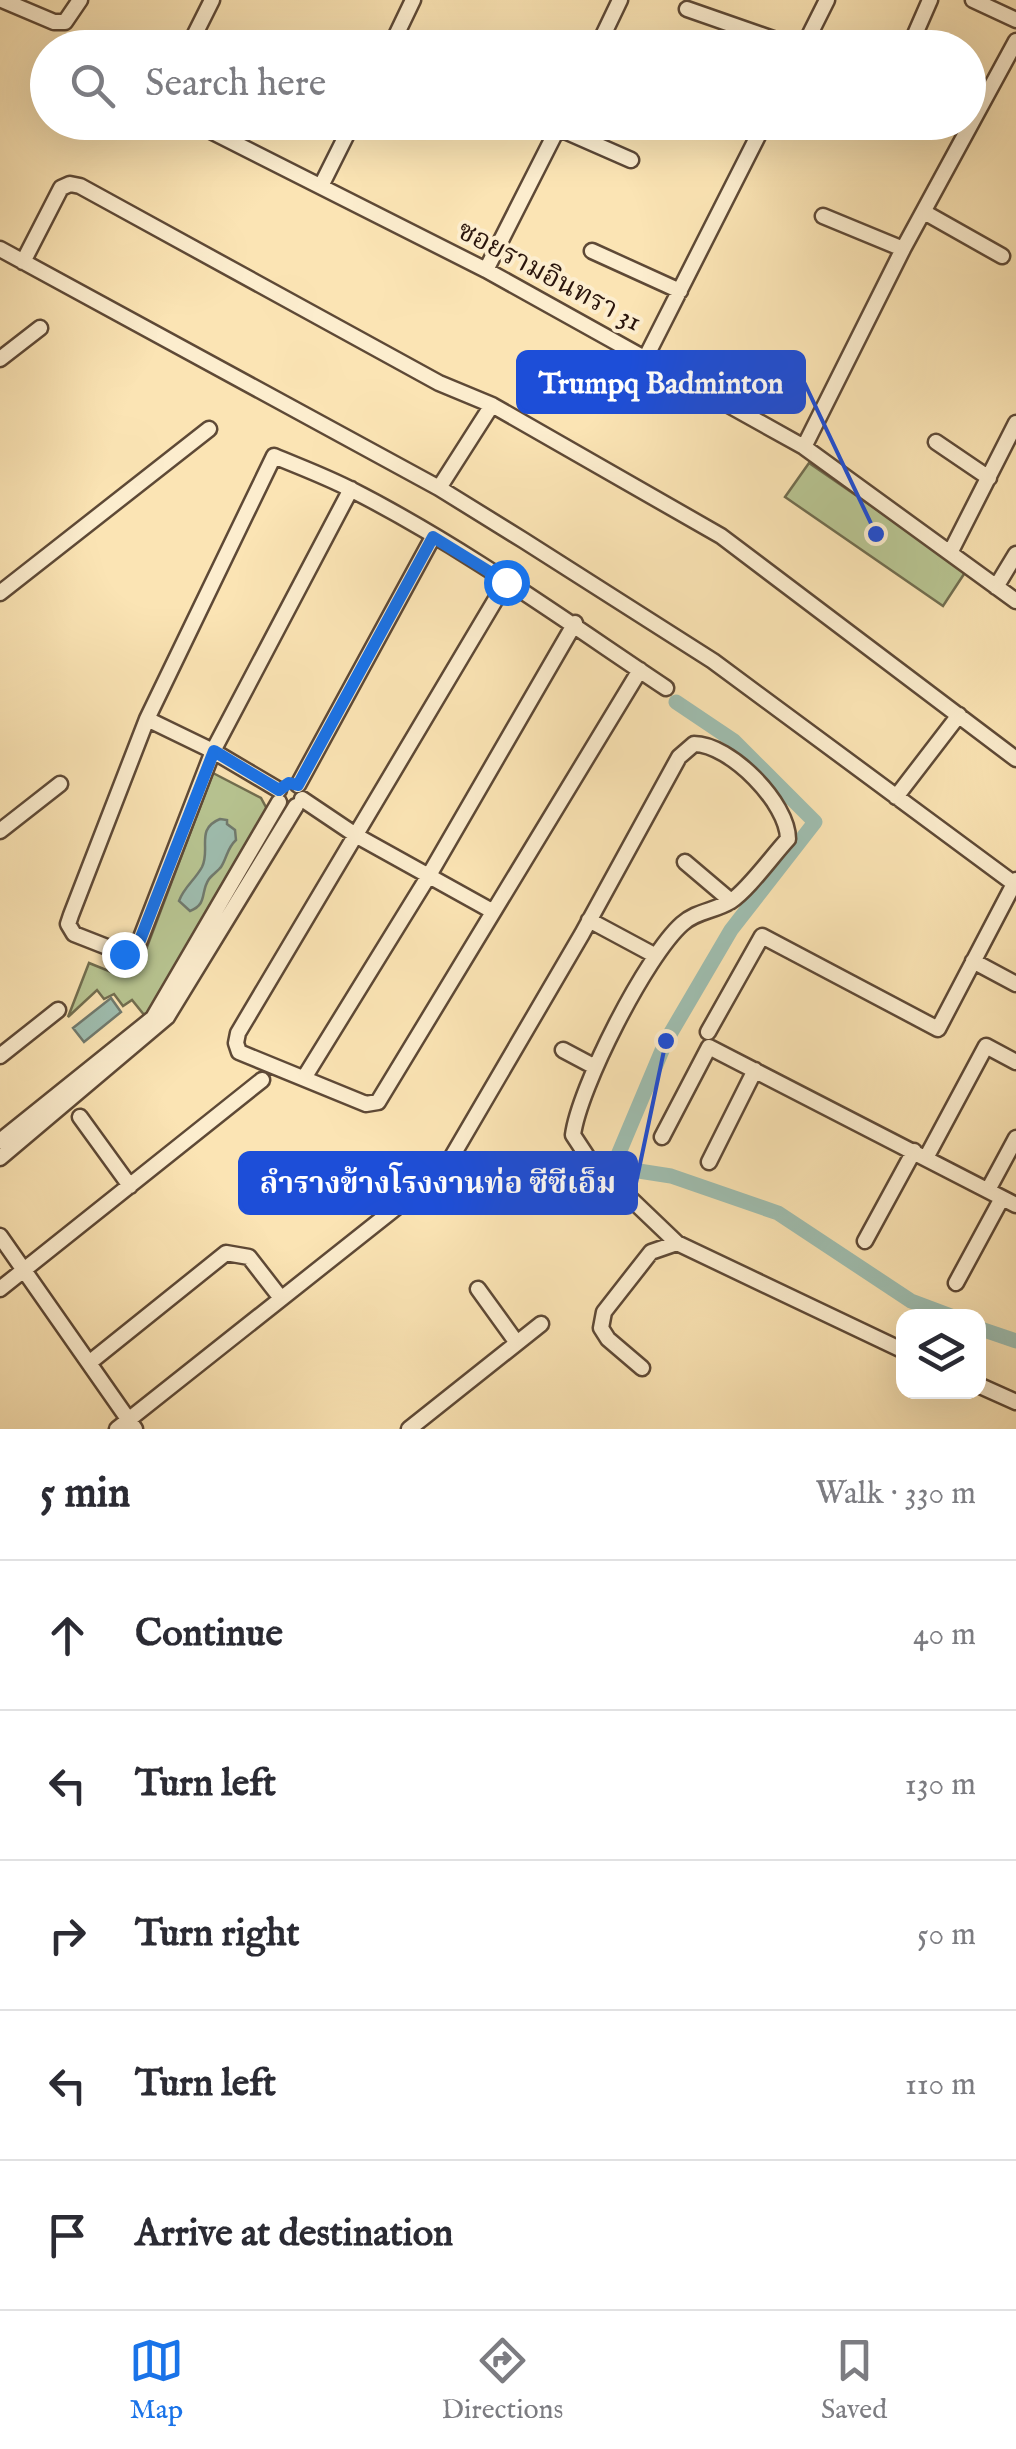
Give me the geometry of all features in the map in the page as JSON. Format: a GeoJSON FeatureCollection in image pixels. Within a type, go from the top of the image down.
{"type":"FeatureCollection","features":[{"type":"Feature","properties":{"kind":"street"},"geometry":{"type":"LineString","coordinates":[[2,0],[54,22],[65,22],[80,0]]}},
{"type":"Feature","properties":{"kind":"street"},"geometry":{"type":"LineString","coordinates":[[197,30],[212,0]]}},
{"type":"Feature","properties":{"kind":"street"},"geometry":{"type":"LineString","coordinates":[[399,30],[413,0]]}},
{"type":"Feature","properties":{"kind":"street"},"geometry":{"type":"LineString","coordinates":[[606,30],[620,0]]}},
{"type":"Feature","properties":{"kind":"street"},"geometry":{"type":"LineString","coordinates":[[810,30],[826,0]]}},
{"type":"Feature","properties":{"kind":"street"},"geometry":{"type":"LineString","coordinates":[[916,30],[930,0]]}},
{"type":"Feature","properties":{"kind":"street"},"geometry":{"type":"LineString","coordinates":[[972,0],[1016,20]]}},
{"type":"Feature","properties":{"kind":"street"},"geometry":{"type":"LineString","coordinates":[[688,9],[749,30]]}},
{"type":"Feature","properties":{"kind":"street"},"geometry":{"type":"LineString","coordinates":[[986,97],[1016,41]]}},
{"type":"Feature","properties":{"kind":"street","name":"ซอยรามอินทรา 31"},"geometry":{"type":"LineString","coordinates":[[229,140],[486,270],[804,447],[1016,602]]}},
{"type":"Feature","properties":{"kind":"street"},"geometry":{"type":"LineString","coordinates":[[322,186],[344,140]]}},
{"type":"Feature","properties":{"kind":"street"},"geometry":{"type":"LineString","coordinates":[[486,270],[552,140]]}},
{"type":"Feature","properties":{"kind":"street"},"geometry":{"type":"LineString","coordinates":[[590,140],[631,160]]}},
{"type":"Feature","properties":{"kind":"street"},"geometry":{"type":"LineString","coordinates":[[646,357],[757,140]]}},
{"type":"Feature","properties":{"kind":"street"},"geometry":{"type":"LineString","coordinates":[[804,447],[963,140]]}},
{"type":"Feature","properties":{"kind":"street"},"geometry":{"type":"LineString","coordinates":[[23,262],[62,188],[70,184],[80,186],[439,383],[492,405],[721,536],[1016,759]]}},
{"type":"Feature","properties":{"kind":"street"},"geometry":{"type":"LineString","coordinates":[[924,212],[1002,256]]}},
{"type":"Feature","properties":{"kind":"street"},"geometry":{"type":"LineString","coordinates":[[823,216],[903,250]]}},
{"type":"Feature","properties":{"kind":"street"},"geometry":{"type":"LineString","coordinates":[[0,249],[440,488],[714,661],[1015,883],[938,1028],[762,936],[708,1032]]}},
{"type":"Feature","properties":{"kind":"street"},"geometry":{"type":"LineString","coordinates":[[592,252],[680,292]]}},
{"type":"Feature","properties":{"kind":"street"},"geometry":{"type":"LineString","coordinates":[[0,359],[40,328]]}},
{"type":"Feature","properties":{"kind":"street"},"geometry":{"type":"LineString","coordinates":[[440,488],[492,405]]}},
{"type":"Feature","properties":{"kind":"street"},"geometry":{"type":"LineString","coordinates":[[950,553],[1016,423]]}},
{"type":"Feature","properties":{"kind":"street"},"geometry":{"type":"LineString","coordinates":[[0,593],[210,429]]}},
{"type":"Feature","properties":{"kind":"street"},"geometry":{"type":"LineString","coordinates":[[936,442],[988,478]]}},
{"type":"Feature","properties":{"kind":"street"},"geometry":{"type":"LineString","coordinates":[[351,489],[214,751],[134,950],[124,954],[74,934],[68,924],[147,719],[274,456],[351,489],[433,537],[574,623],[666,688]]}},
{"type":"Feature","properties":{"kind":"street"},"geometry":{"type":"LineString","coordinates":[[0,1158],[167,1017],[299,797],[433,537]]}},
{"type":"Feature","properties":{"kind":"street"},"geometry":{"type":"LineString","coordinates":[[996,587],[1016,554]]}},
{"type":"Feature","properties":{"kind":"street"},"geometry":{"type":"LineString","coordinates":[[506,582],[238,1033],[239,1052],[366,1104],[378,1102],[640,670]]}},
{"type":"Feature","properties":{"kind":"street"},"geometry":{"type":"LineString","coordinates":[[304,1078],[428,877],[574,623]]}},
{"type":"Feature","properties":{"kind":"street"},"geometry":{"type":"LineString","coordinates":[[896,797],[959,715]]}},
{"type":"Feature","properties":{"kind":"street"},"geometry":{"type":"LineString","coordinates":[[147,719],[214,751],[289,807],[299,797]]}},
{"type":"Feature","properties":{"kind":"street"},"geometry":{"type":"LineString","coordinates":[[0,1236],[127,1426],[450,1160],[679,757],[694,744],[706,744],[738,764],[771,795],[788,829],[788,839],[730,901],[681,925],[656,956],[595,1066],[574,1128],[575,1140],[598,1174],[677,1243],[896,1347]]}},
{"type":"Feature","properties":{"kind":"street"},"geometry":{"type":"LineString","coordinates":[[0,1140],[153,1018],[289,783],[299,797],[357,836],[492,911]]}},
{"type":"Feature","properties":{"kind":"street"},"geometry":{"type":"LineString","coordinates":[[0,831],[60,784]]}},
{"type":"Feature","properties":{"kind":"street"},"geometry":{"type":"LineString","coordinates":[[685,862],[730,901]]}},
{"type":"Feature","properties":{"kind":"street"},"geometry":{"type":"LineString","coordinates":[[585,927],[656,956]]}},
{"type":"Feature","properties":{"kind":"street"},"geometry":{"type":"LineString","coordinates":[[973,962],[1016,984]]}},
{"type":"Feature","properties":{"kind":"street"},"geometry":{"type":"LineString","coordinates":[[0,1056],[58,1010]]}},
{"type":"Feature","properties":{"kind":"street"},"geometry":{"type":"LineString","coordinates":[[865,1240],[986,1046],[1016,1062]]}},
{"type":"Feature","properties":{"kind":"street"},"geometry":{"type":"LineString","coordinates":[[662,1137],[709,1047],[1016,1205]]}},
{"type":"Feature","properties":{"kind":"street"},"geometry":{"type":"LineString","coordinates":[[564,1050],[595,1066]]}},
{"type":"Feature","properties":{"kind":"street"},"geometry":{"type":"LineString","coordinates":[[709,1162],[755,1070]]}},
{"type":"Feature","properties":{"kind":"street"},"geometry":{"type":"LineString","coordinates":[[0,1288],[262,1080]]}},
{"type":"Feature","properties":{"kind":"street"},"geometry":{"type":"LineString","coordinates":[[80,1117],[130,1186]]}},
{"type":"Feature","properties":{"kind":"street"},"geometry":{"type":"LineString","coordinates":[[956,1283],[1016,1138]]}},
{"type":"Feature","properties":{"kind":"street"},"geometry":{"type":"LineString","coordinates":[[642,1368],[608,1338],[602,1328],[604,1312],[651,1252],[677,1243]]}},
{"type":"Feature","properties":{"kind":"street"},"geometry":{"type":"LineString","coordinates":[[89,1364],[226,1253],[249,1257],[280,1298]]}},
{"type":"Feature","properties":{"kind":"street"},"geometry":{"type":"LineString","coordinates":[[478,1289],[517,1343]]}},
{"type":"Feature","properties":{"kind":"street"},"geometry":{"type":"LineString","coordinates":[[409,1429],[541,1324]]}},
{"type":"Feature","properties":{"kind":"street"},"geometry":{"type":"LineString","coordinates":[[986,1389],[1016,1402]]}},
{"type":"Feature","properties":{"kind":"green space"},"geometry":{"type":"Polygon","coordinates":[[[809,463],[966,571],[943,606],[785,497],[809,463]]]}},
{"type":"Feature","properties":{"kind":"green space"},"geometry":{"type":"Polygon","coordinates":[[[213,773],[261,798],[268,811],[167,984],[145,1016],[132,1000],[123,1006],[114,994],[104,999],[97,990],[68,1017],[89,963],[121,976],[139,968],[213,773]]]}},
{"type":"Feature","properties":{"kind":"shaded area"},"geometry":{"type":"Polygon","coordinates":[[[220,819],[227,820],[235,830],[236,840],[221,867],[209,879],[202,901],[190,911],[179,901],[202,867],[208,828],[220,819]]]}},
{"type":"Feature","properties":{"kind":"shaded area"},"geometry":{"type":"Polygon","coordinates":[[[111,998],[121,1012],[84,1042],[73,1028],[111,998]]]}},
{"type":"Feature","properties":{"kind":"waterway"},"geometry":{"type":"LineString","coordinates":[[676,702],[734,741],[815,822],[731,930],[666,1041],[613,1167],[671,1176],[778,1213],[911,1301],[932,1309]]}},
{"type":"Feature","properties":{"kind":"waterway"},"geometry":{"type":"LineString","coordinates":[[986,1331],[1016,1341]]}},
{"type":"Feature","properties":{"kind":"place","name":"Trumpq Badminton"},"geometry":{"type":"Point","coordinates":[876,534]}},
{"type":"Feature","properties":{"kind":"place","name":"ลำรางข้างโรงงานท่อ ซีซีเอ็ม"},"geometry":{"type":"Point","coordinates":[666,1041]}},
{"type":"Feature","properties":{"kind":"route"},"geometry":{"type":"LineString","coordinates":[[124,954],[134,950],[140,940],[214,751],[279,790],[289,783],[298,785],[433,537],[506,582]]}}]}
